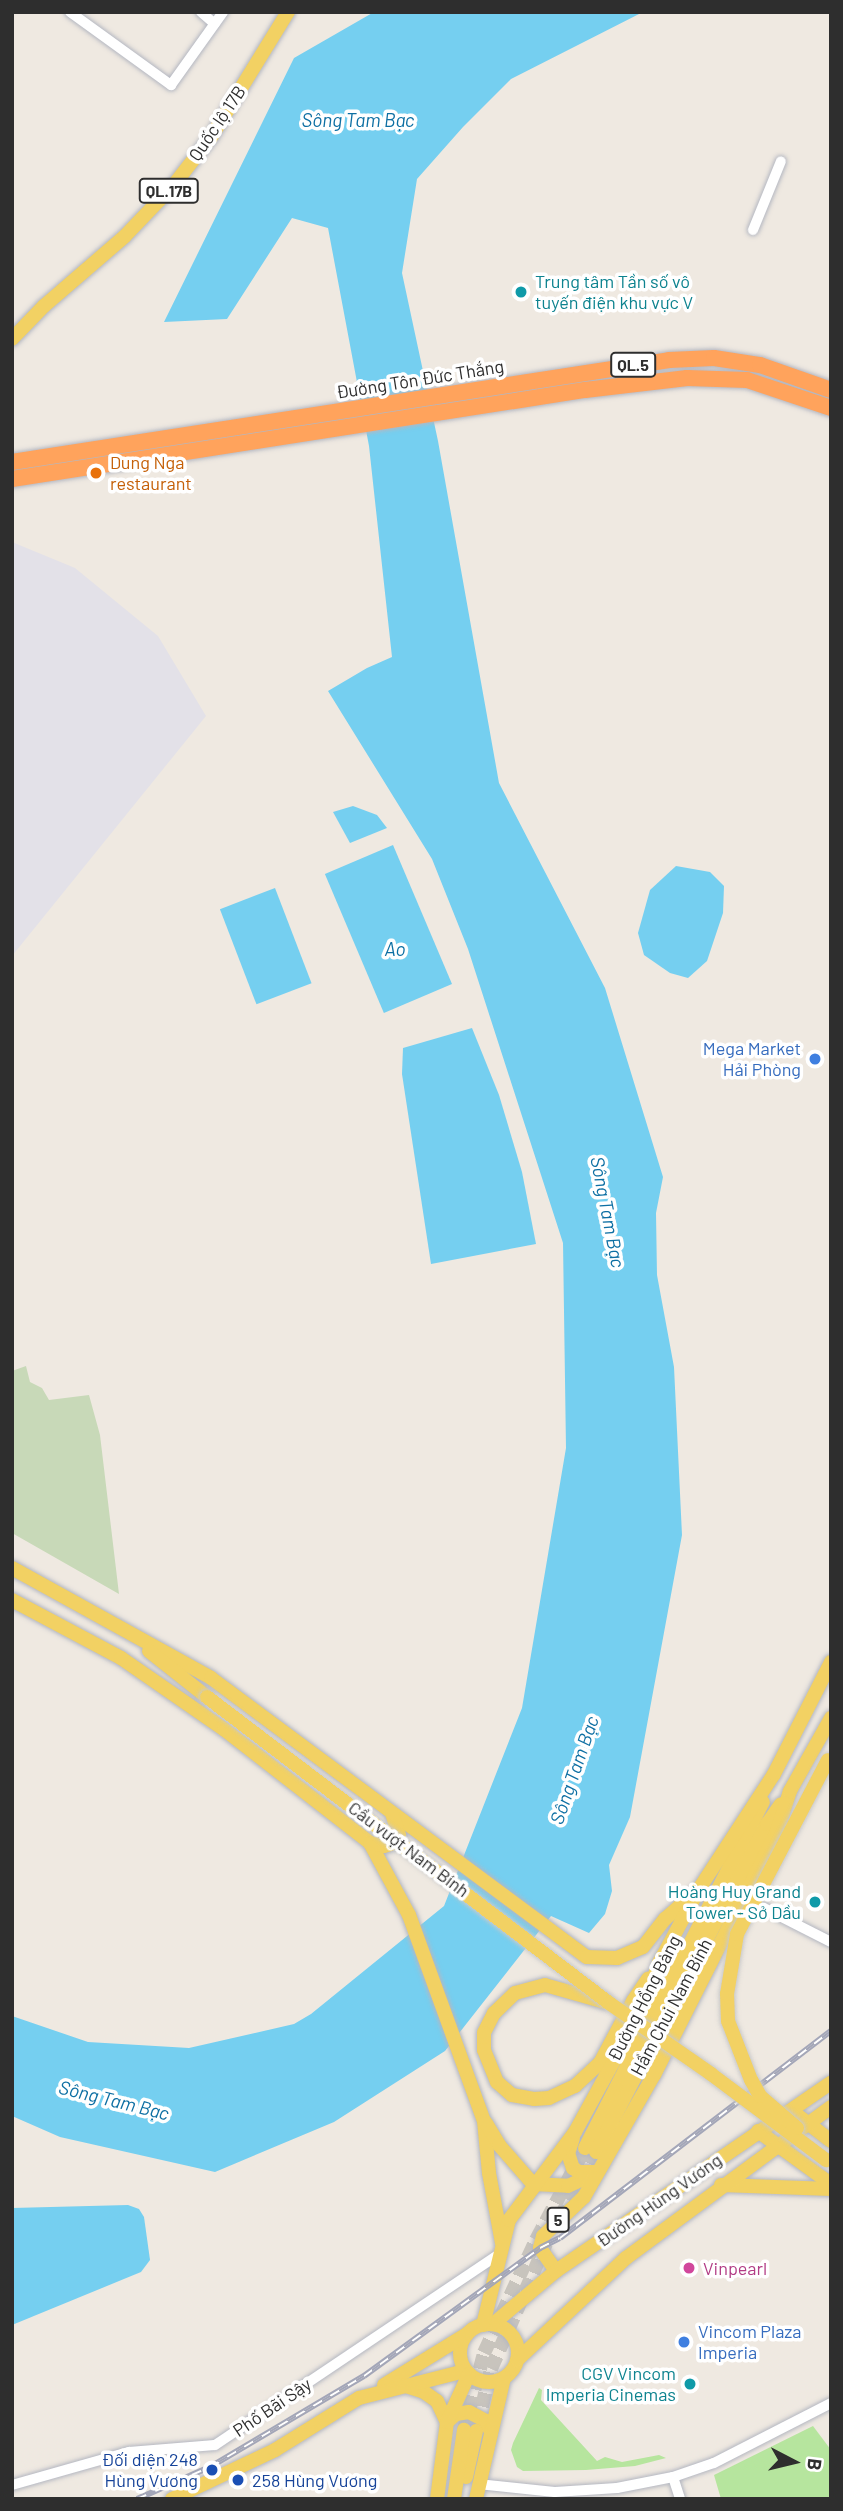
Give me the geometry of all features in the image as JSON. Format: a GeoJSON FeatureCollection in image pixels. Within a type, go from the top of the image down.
{"type":"FeatureCollection","features":[{"type":"Feature","properties":{"kind":"highway","name":"Đường Tôn Đức Thắng"},"geometry":{"type":"LineString","coordinates":[[12,462],[669,360],[713,358],[760,365],[831,390]]}},
{"type":"Feature","properties":{"kind":"highway","name":"QL.5"},"geometry":{"type":"LineString","coordinates":[[12,479],[585,390],[708,377],[747,380],[831,408]]}},
{"type":"Feature","properties":{"kind":"main road","name":"Quốc lộ 17B"},"geometry":{"type":"LineString","coordinates":[[12,338],[44,306],[125,236],[173,186],[211,137],[288,12]]}},
{"type":"Feature","properties":{"kind":"main road"},"geometry":{"type":"LineString","coordinates":[[12,1569],[211,1678],[432,1845],[587,1957],[605,1959],[628,1955],[643,1947],[664,1919],[699,1889]]}},
{"type":"Feature","properties":{"kind":"main road"},"geometry":{"type":"LineString","coordinates":[[12,1600],[121,1658],[225,1730],[370,1843],[409,1915],[484,2121],[499,2145],[533,2184],[568,2186],[597,2172],[654,2075],[777,1831],[790,1791],[831,1718]]}},
{"type":"Feature","properties":{"kind":"main road","name":"Cầu vượt Nam Bính"},"geometry":{"type":"LineString","coordinates":[[132,1637],[609,2003],[711,2074],[828,2162]]}},
{"type":"Feature","properties":{"kind":"main road","name":"Cầu vượt Nam Bính"},"geometry":{"type":"LineString","coordinates":[[121,1658],[148,1667],[207,1697]]}},
{"type":"Feature","properties":{"kind":"main road","name":"Đường Hồng Bàng"},"geometry":{"type":"LineString","coordinates":[[488,2325],[509,2220],[533,2184],[575,2132],[644,2006],[659,1963],[699,1889],[774,1774],[831,1662]]}},
{"type":"Feature","properties":{"kind":"main road"},"geometry":{"type":"LineString","coordinates":[[828,2162],[803,2133],[760,2095],[751,2080],[728,2021],[727,1994],[737,1934],[829,1757]]}},
{"type":"Feature","properties":{"kind":"main road","name":"Hầm Chui Nam Bính"},"geometry":{"type":"LineString","coordinates":[[774,1774],[753,1826],[591,2150],[767,1824],[790,1791]]}},
{"type":"Feature","properties":{"kind":"main road"},"geometry":{"type":"LineString","coordinates":[[370,1843],[384,1846],[397,1842],[399,1835],[392,1814]]}},
{"type":"Feature","properties":{"kind":"main road","name":"Cầu vượt Nam Bính"},"geometry":{"type":"LineString","coordinates":[[609,2003],[545,1985],[514,1993],[494,2012],[484,2033],[484,2050],[497,2082],[512,2095],[534,2099],[564,2093],[600,2063],[633,2001],[659,1963]]}},
{"type":"Feature","properties":{"kind":"main road","name":"Đường Hùng Vương"},"geometry":{"type":"LineString","coordinates":[[488,2325],[556,2271],[831,2083]]}},
{"type":"Feature","properties":{"kind":"main road","name":"Đường Hùng Vương"},"geometry":{"type":"LineString","coordinates":[[517,2360],[626,2258],[721,2185],[831,2107]]}},
{"type":"Feature","properties":{"kind":"main road"},"geometry":{"type":"LineString","coordinates":[[792,2111],[831,2141]]}},
{"type":"Feature","properties":{"kind":"main road"},"geometry":{"type":"LineString","coordinates":[[484,2121],[489,2173],[502,2248]]}},
{"type":"Feature","properties":{"kind":"main road"},"geometry":{"type":"LineString","coordinates":[[758,2131],[775,2147],[831,2186]]}},
{"type":"Feature","properties":{"kind":"main road"},"geometry":{"type":"LineString","coordinates":[[575,2132],[568,2153],[569,2162],[579,2172],[597,2172]]}},
{"type":"Feature","properties":{"kind":"main road"},"geometry":{"type":"LineString","coordinates":[[708,2166],[721,2185],[831,2186]]}},
{"type":"Feature","properties":{"kind":"main road","name":"5"},"geometry":{"type":"LineString","coordinates":[[556,2271],[540,2248],[543,2236],[584,2197],[597,2172]]}},
{"type":"Feature","properties":{"kind":"main road"},"geometry":{"type":"LineString","coordinates":[[172,2499],[275,2450],[467,2334],[488,2325],[513,2337],[517,2360],[504,2378],[477,2431],[454,2499]]}},
{"type":"Feature","properties":{"kind":"main road"},"geometry":{"type":"LineString","coordinates":[[437,2499],[447,2422],[467,2373],[460,2348],[467,2334]]}},
{"type":"Feature","properties":{"kind":"main road"},"geometry":{"type":"LineString","coordinates":[[370,2393],[467,2373],[487,2382],[504,2378]]}},
{"type":"Feature","properties":{"kind":"main road"},"geometry":{"type":"LineString","coordinates":[[403,2385],[424,2392],[437,2401],[447,2422]]}},
{"type":"Feature","properties":{"kind":"main road"},"geometry":{"type":"LineString","coordinates":[[447,2422],[456,2414],[469,2412],[486,2421],[477,2431],[462,2499]]}},
{"type":"Feature","properties":{"kind":"main road"},"geometry":{"type":"LineString","coordinates":[[477,2431],[477,2491]]}},
{"type":"Feature","properties":{"kind":"street"},"geometry":{"type":"LineString","coordinates":[[201,12],[215,24]]}},
{"type":"Feature","properties":{"kind":"street"},"geometry":{"type":"LineString","coordinates":[[75,14],[171,85],[223,12]]}},
{"type":"Feature","properties":{"kind":"street"},"geometry":{"type":"LineString","coordinates":[[753,230],[781,162]]}},
{"type":"Feature","properties":{"kind":"street"},"geometry":{"type":"LineString","coordinates":[[764,1908],[831,1942]]}},
{"type":"Feature","properties":{"kind":"street","name":"Phố Bãi Sậy"},"geometry":{"type":"LineString","coordinates":[[12,2485],[129,2452],[215,2445],[502,2248]]}},
{"type":"Feature","properties":{"kind":"street"},"geometry":{"type":"LineString","coordinates":[[477,2491],[617,2488],[673,2477],[713,2463],[831,2403]]}},
{"type":"Feature","properties":{"kind":"street"},"geometry":{"type":"LineString","coordinates":[[673,2477],[680,2499]]}},
{"type":"Feature","properties":{"kind":"shaded area"},"geometry":{"type":"Polygon","coordinates":[[[12,542],[75,568],[158,636],[206,716],[12,956],[12,542]]]}},
{"type":"Feature","properties":{"kind":"green space"},"geometry":{"type":"Polygon","coordinates":[[[26,1366],[30,1382],[42,1388],[49,1400],[89,1395],[100,1435],[119,1594],[12,1533],[12,1371],[26,1366]]]}},
{"type":"Feature","properties":{"kind":"green space"},"geometry":{"type":"Polygon","coordinates":[[[539,2388],[542,2390],[541,2400],[597,2461],[605,2457],[622,2462],[659,2455],[666,2458],[635,2466],[523,2471],[517,2467],[511,2450],[539,2388]]]}},
{"type":"Feature","properties":{"kind":"green space"},"geometry":{"type":"Polygon","coordinates":[[[813,2426],[831,2450],[831,2499],[721,2499],[714,2475],[813,2426]]]}},
{"type":"Feature","properties":{"kind":"water","name":"Sông Tam Bạc"},"geometry":{"type":"Polygon","coordinates":[[[374,12],[643,12],[511,79],[463,127],[417,179],[402,273],[438,441],[499,783],[605,988],[663,1177],[656,1213],[657,1275],[674,1367],[682,1535],[630,1817],[609,1865],[612,1891],[605,1914],[589,1933],[551,1916],[445,2051],[334,2122],[215,2172],[60,2137],[12,2116],[12,2016],[88,2042],[189,2048],[294,2024],[311,2014],[444,1906],[522,1708],[566,1448],[563,1243],[468,949],[432,859],[328,691],[392,657],[369,446],[328,228],[292,218],[227,319],[164,322],[294,58],[374,12]]]}},
{"type":"Feature","properties":{"kind":"water"},"geometry":{"type":"Polygon","coordinates":[[[353,806],[377,815],[387,828],[350,843],[333,812],[353,806]]]}},
{"type":"Feature","properties":{"kind":"water","name":"Ao"},"geometry":{"type":"Polygon","coordinates":[[[393,845],[452,984],[384,1013],[325,874],[393,845]]]}},
{"type":"Feature","properties":{"kind":"water"},"geometry":{"type":"Polygon","coordinates":[[[676,866],[710,872],[724,886],[723,913],[707,961],[688,978],[670,973],[644,955],[638,933],[650,890],[676,866]]]}},
{"type":"Feature","properties":{"kind":"water"},"geometry":{"type":"Polygon","coordinates":[[[275,888],[312,983],[256,1004],[220,909],[275,888]]]}},
{"type":"Feature","properties":{"kind":"water"},"geometry":{"type":"Polygon","coordinates":[[[472,1028],[499,1095],[522,1172],[536,1244],[431,1264],[402,1074],[403,1048],[472,1028]]]}},
{"type":"Feature","properties":{"kind":"water"},"geometry":{"type":"Polygon","coordinates":[[[128,2205],[139,2209],[144,2217],[150,2260],[141,2272],[12,2325],[12,2208],[128,2205]]]}},
{"type":"Feature","properties":{"kind":"tunnel"},"geometry":{"type":"LineString","coordinates":[[464,2430],[484,2353],[536,2240],[585,2148]]}},
{"type":"Feature","properties":{"kind":"tunnel"},"geometry":{"type":"LineString","coordinates":[[559,2219],[596,2152]]}},
{"type":"Feature","properties":{"kind":"tunnel"},"geometry":{"type":"LineString","coordinates":[[477,2427],[491,2369],[546,2244]]}},
{"type":"Feature","properties":{"kind":"railway"},"geometry":{"type":"LineString","coordinates":[[137,2499],[210,2467],[364,2376],[540,2248],[560,2238],[831,2031]]}},
{"type":"Feature","properties":{"kind":"place","name":"Trung tâm Tần số vô tuyến điện khu vực V"},"geometry":{"type":"Point","coordinates":[521,292]}},
{"type":"Feature","properties":{"kind":"place","name":"Dung Nga restaurant"},"geometry":{"type":"Point","coordinates":[96,473]}},
{"type":"Feature","properties":{"kind":"place","name":"Mega Market Hải Phòng"},"geometry":{"type":"Point","coordinates":[815,1059]}},
{"type":"Feature","properties":{"kind":"place","name":"Hoàng Huy Grand Tower - Sở Dầu"},"geometry":{"type":"Point","coordinates":[815,1902]}},
{"type":"Feature","properties":{"kind":"place","name":"Vinpearl"},"geometry":{"type":"Point","coordinates":[689,2268]}},
{"type":"Feature","properties":{"kind":"place","name":"Vincom Plaza Imperia"},"geometry":{"type":"Point","coordinates":[684,2342]}},
{"type":"Feature","properties":{"kind":"place","name":"CGV Vincom Imperia Cinemas"},"geometry":{"type":"Point","coordinates":[690,2384]}},
{"type":"Feature","properties":{"kind":"place","name":"Đối diện 248 Hùng Vương"},"geometry":{"type":"Point","coordinates":[212,2470]}},
{"type":"Feature","properties":{"kind":"place","name":"258 Hùng Vương"},"geometry":{"type":"Point","coordinates":[238,2480]}}]}
